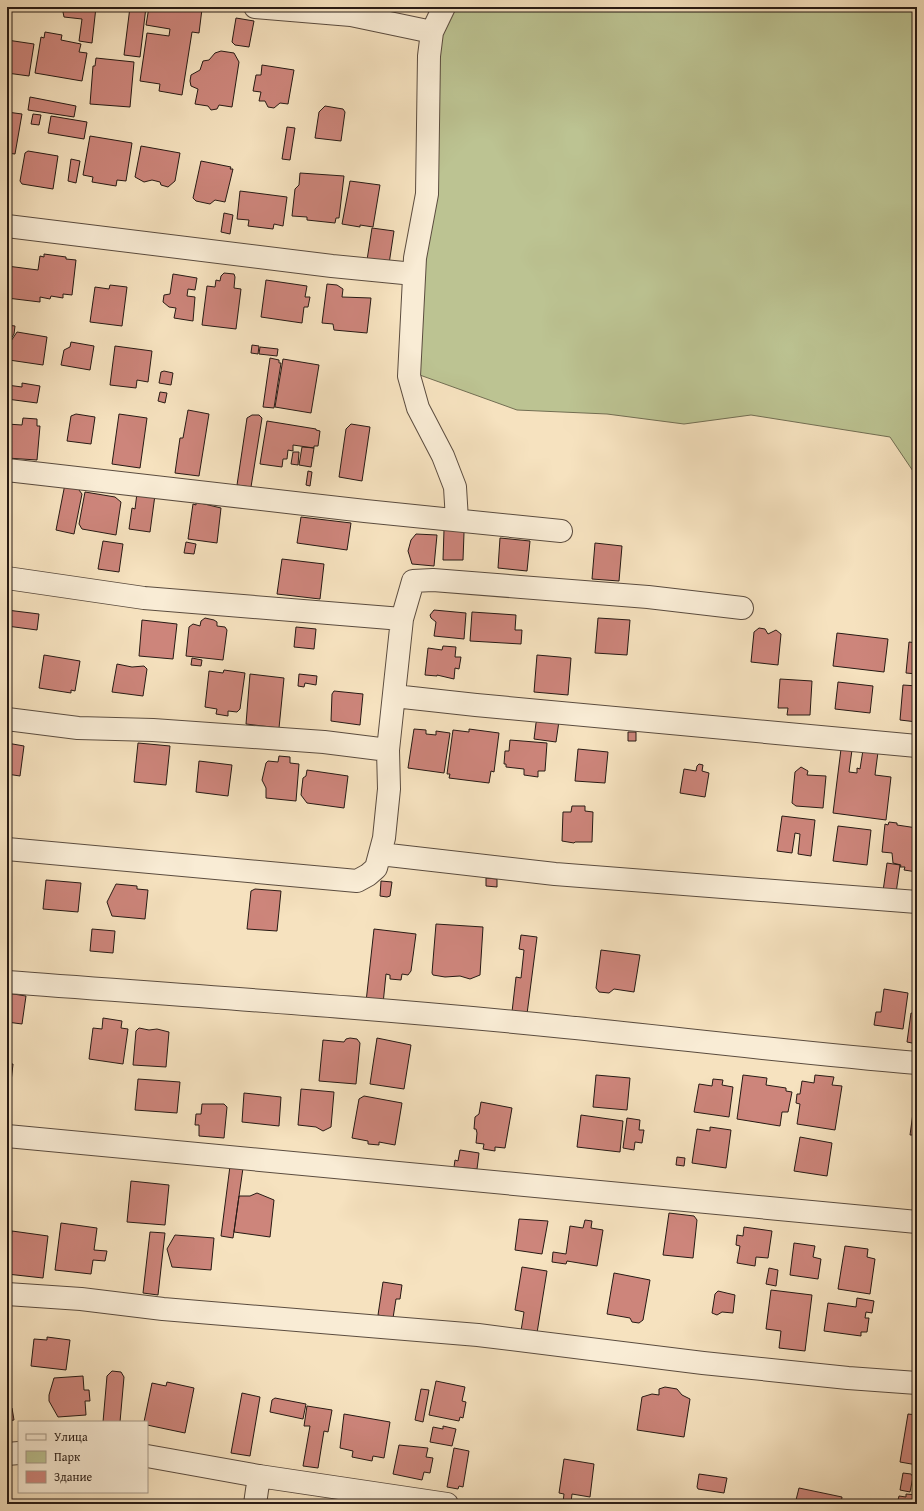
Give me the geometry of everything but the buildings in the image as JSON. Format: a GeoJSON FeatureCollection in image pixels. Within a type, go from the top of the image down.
{"type":"FeatureCollection","features":[{"type":"Feature","properties":{"kind":"street"},"geometry":{"type":"LineString","coordinates":[[255,7],[351,15],[432,32]]}},
{"type":"Feature","properties":{"kind":"street"},"geometry":{"type":"LineString","coordinates":[[444,7],[432,32],[429,56],[427,194],[414,258],[409,376],[418,408],[443,456],[454,487],[457,520]]}},
{"type":"Feature","properties":{"kind":"street"},"geometry":{"type":"LineString","coordinates":[[7,226],[324,265],[414,274]]}},
{"type":"Feature","properties":{"kind":"street"},"geometry":{"type":"LineString","coordinates":[[7,470],[365,511],[561,531]]}},
{"type":"Feature","properties":{"kind":"street"},"geometry":{"type":"LineString","coordinates":[[7,578],[144,598],[402,619]]}},
{"type":"Feature","properties":{"kind":"street"},"geometry":{"type":"LineString","coordinates":[[7,849],[357,881],[368,875],[376,868],[386,823],[389,789],[388,750],[402,619],[413,581],[433,580],[648,597],[742,608]]}},
{"type":"Feature","properties":{"kind":"street"},"geometry":{"type":"LineString","coordinates":[[394,696],[917,746]]}},
{"type":"Feature","properties":{"kind":"street"},"geometry":{"type":"LineString","coordinates":[[7,719],[78,728],[153,730],[324,742],[388,750]]}},
{"type":"Feature","properties":{"kind":"street"},"geometry":{"type":"LineString","coordinates":[[380,854],[555,874],[917,902]]}},
{"type":"Feature","properties":{"kind":"street"},"geometry":{"type":"LineString","coordinates":[[7,982],[383,1011],[565,1027],[772,1050],[917,1063]]}},
{"type":"Feature","properties":{"kind":"street"},"geometry":{"type":"LineString","coordinates":[[7,1136],[917,1222]]}},
{"type":"Feature","properties":{"kind":"street"},"geometry":{"type":"LineString","coordinates":[[7,1294],[80,1299],[163,1309],[478,1335],[710,1364],[848,1378],[917,1383]]}},
{"type":"Feature","properties":{"kind":"street"},"geometry":{"type":"LineString","coordinates":[[7,1454],[18,1453]]}},
{"type":"Feature","properties":{"kind":"street"},"geometry":{"type":"LineString","coordinates":[[148,1456],[259,1476],[447,1504]]}},
{"type":"Feature","properties":{"kind":"street"},"geometry":{"type":"LineString","coordinates":[[255,1504],[259,1476]]}},
{"type":"Feature","properties":{"kind":"green space"},"geometry":{"type":"Polygon","coordinates":[[[454,7],[917,7],[917,477],[890,437],[751,415],[684,424],[607,414],[517,410],[417,374],[433,41],[453,14],[454,7]]]}}]}
